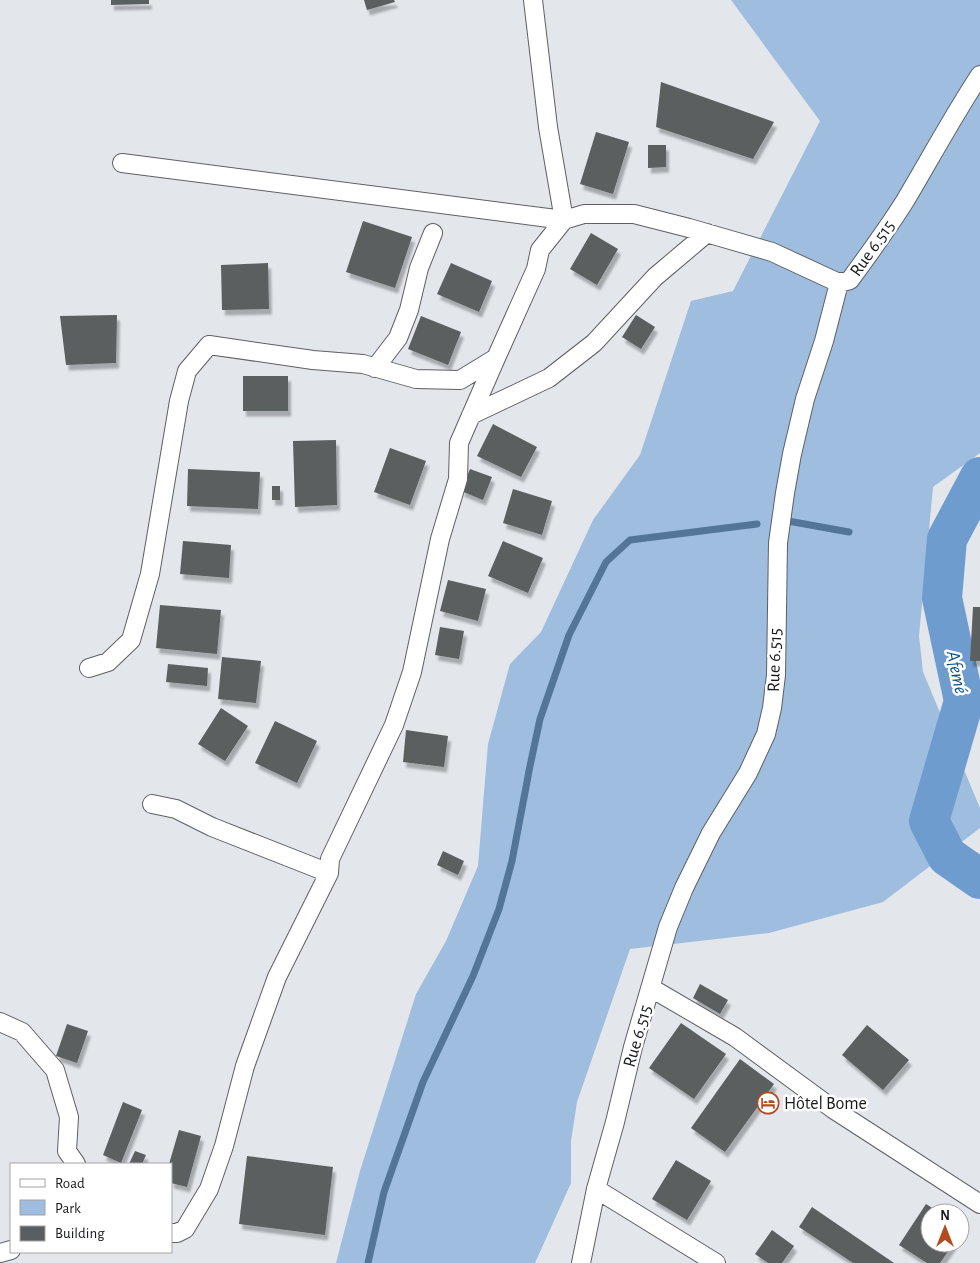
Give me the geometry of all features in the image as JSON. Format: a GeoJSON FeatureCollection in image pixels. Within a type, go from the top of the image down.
{"type":"FeatureCollection","features":[{"type":"Feature","properties":{"kind":"street"},"geometry":{"type":"LineString","coordinates":[[172,1232],[177,1233],[185,1230],[209,1189],[224,1146],[244,1066],[277,977],[329,873],[330,859],[394,725],[412,672],[440,539],[458,479],[459,443],[536,269],[540,250],[564,220],[548,127],[533,0]]}},
{"type":"Feature","properties":{"kind":"street","name":"Rue 6.515"},"geometry":{"type":"LineString","coordinates":[[581,1263],[596,1189],[633,1047],[668,927],[684,888],[711,833],[748,773],[766,734],[772,708],[776,675],[778,543],[785,492],[807,392],[824,340],[839,283],[850,280],[880,237],[904,201],[980,75]]}},
{"type":"Feature","properties":{"kind":"street"},"geometry":{"type":"LineString","coordinates":[[122,163],[564,220],[584,214],[634,214],[772,252],[839,283]]}},
{"type":"Feature","properties":{"kind":"street"},"geometry":{"type":"LineString","coordinates":[[375,368],[398,338],[409,310],[419,268],[433,233]]}},
{"type":"Feature","properties":{"kind":"street"},"geometry":{"type":"LineString","coordinates":[[471,415],[549,378],[594,343],[655,277],[707,233]]}},
{"type":"Feature","properties":{"kind":"street"},"geometry":{"type":"LineString","coordinates":[[89,668],[108,662],[130,640],[150,574],[178,401],[187,371],[209,345],[314,360],[363,364],[416,379],[460,380],[496,358]]}},
{"type":"Feature","properties":{"kind":"street"},"geometry":{"type":"LineString","coordinates":[[152,804],[176,809],[212,827],[329,873]]}},
{"type":"Feature","properties":{"kind":"street"},"geometry":{"type":"LineString","coordinates":[[650,988],[735,1037],[834,1109],[980,1204]]}},
{"type":"Feature","properties":{"kind":"street"},"geometry":{"type":"LineString","coordinates":[[0,1022],[22,1032],[55,1070],[69,1117],[67,1151],[75,1163]]}},
{"type":"Feature","properties":{"kind":"street"},"geometry":{"type":"LineString","coordinates":[[596,1189],[716,1263]]}},
{"type":"Feature","properties":{"kind":"green space"},"geometry":{"type":"Polygon","coordinates":[[[731,0],[980,0],[980,453],[933,487],[919,636],[923,672],[980,808],[980,828],[883,902],[769,933],[630,949],[577,1102],[571,1141],[571,1183],[535,1263],[336,1263],[360,1171],[416,994],[446,941],[478,866],[488,744],[510,664],[541,632],[593,520],[640,455],[691,301],[733,291],[820,121],[731,0]]]}},
{"type":"Feature","properties":{"kind":"building"},"geometry":{"type":"Polygon","coordinates":[[[111,0],[149,0],[149,4],[111,5],[111,0]]]}},
{"type":"Feature","properties":{"kind":"building"},"geometry":{"type":"Polygon","coordinates":[[[364,0],[394,0],[395,2],[367,10],[364,0]]]}},
{"type":"Feature","properties":{"kind":"building"},"geometry":{"type":"Polygon","coordinates":[[[661,82],[774,122],[753,159],[656,127],[661,82]]]}},
{"type":"Feature","properties":{"kind":"building"},"geometry":{"type":"Polygon","coordinates":[[[596,132],[629,142],[613,194],[580,184],[596,132]]]}},
{"type":"Feature","properties":{"kind":"building"},"geometry":{"type":"Polygon","coordinates":[[[648,145],[666,145],[666,167],[648,168],[648,145]]]}},
{"type":"Feature","properties":{"kind":"building"},"geometry":{"type":"Polygon","coordinates":[[[363,221],[412,237],[395,288],[346,272],[363,221]]]}},
{"type":"Feature","properties":{"kind":"building"},"geometry":{"type":"Polygon","coordinates":[[[591,233],[618,249],[597,285],[570,269],[591,233]]]}},
{"type":"Feature","properties":{"kind":"building"},"geometry":{"type":"Polygon","coordinates":[[[268,263],[269,309],[222,310],[221,265],[268,263]]]}},
{"type":"Feature","properties":{"kind":"building"},"geometry":{"type":"Polygon","coordinates":[[[451,263],[492,281],[479,312],[437,294],[451,263]]]}},
{"type":"Feature","properties":{"kind":"building"},"geometry":{"type":"Polygon","coordinates":[[[117,315],[116,363],[66,365],[60,316],[117,315]]]}},
{"type":"Feature","properties":{"kind":"building"},"geometry":{"type":"Polygon","coordinates":[[[636,315],[655,327],[641,349],[622,337],[636,315]]]}},
{"type":"Feature","properties":{"kind":"building"},"geometry":{"type":"Polygon","coordinates":[[[421,316],[461,332],[448,365],[408,349],[421,316]]]}},
{"type":"Feature","properties":{"kind":"building"},"geometry":{"type":"Polygon","coordinates":[[[243,376],[288,376],[288,411],[243,411],[243,376]]]}},
{"type":"Feature","properties":{"kind":"building"},"geometry":{"type":"Polygon","coordinates":[[[493,424],[537,447],[521,477],[477,456],[493,424]]]}},
{"type":"Feature","properties":{"kind":"building"},"geometry":{"type":"Polygon","coordinates":[[[336,440],[337,505],[295,507],[293,441],[336,440]]]}},
{"type":"Feature","properties":{"kind":"building"},"geometry":{"type":"Polygon","coordinates":[[[390,448],[426,461],[410,505],[374,492],[390,448]]]}},
{"type":"Feature","properties":{"kind":"building"},"geometry":{"type":"Polygon","coordinates":[[[188,469],[260,472],[258,509],[187,506],[188,469]]]}},
{"type":"Feature","properties":{"kind":"building"},"geometry":{"type":"Polygon","coordinates":[[[470,469],[492,477],[483,500],[461,491],[470,469]]]}},
{"type":"Feature","properties":{"kind":"building"},"geometry":{"type":"Polygon","coordinates":[[[272,486],[280,486],[280,500],[272,500],[272,486]]]}},
{"type":"Feature","properties":{"kind":"building"},"geometry":{"type":"Polygon","coordinates":[[[513,489],[552,501],[542,535],[503,523],[513,489]]]}},
{"type":"Feature","properties":{"kind":"building"},"geometry":{"type":"Polygon","coordinates":[[[183,541],[231,545],[229,578],[180,574],[183,541]]]}},
{"type":"Feature","properties":{"kind":"building"},"geometry":{"type":"Polygon","coordinates":[[[503,541],[543,558],[528,593],[488,576],[503,541]]]}},
{"type":"Feature","properties":{"kind":"building"},"geometry":{"type":"Polygon","coordinates":[[[448,580],[486,589],[478,621],[440,611],[448,580]]]}},
{"type":"Feature","properties":{"kind":"building"},"geometry":{"type":"Polygon","coordinates":[[[160,605],[221,610],[217,654],[156,648],[160,605]]]}},
{"type":"Feature","properties":{"kind":"building"},"geometry":{"type":"Polygon","coordinates":[[[973,607],[980,607],[980,661],[970,661],[973,607]]]}},
{"type":"Feature","properties":{"kind":"building"},"geometry":{"type":"Polygon","coordinates":[[[440,627],[464,631],[459,659],[435,655],[440,627]]]}},
{"type":"Feature","properties":{"kind":"building"},"geometry":{"type":"Polygon","coordinates":[[[222,657],[261,661],[256,703],[218,699],[222,657]]]}},
{"type":"Feature","properties":{"kind":"building"},"geometry":{"type":"Polygon","coordinates":[[[168,664],[208,668],[207,686],[166,682],[168,664]]]}},
{"type":"Feature","properties":{"kind":"building"},"geometry":{"type":"Polygon","coordinates":[[[221,708],[248,726],[225,761],[198,744],[221,708]]]}},
{"type":"Feature","properties":{"kind":"building"},"geometry":{"type":"Polygon","coordinates":[[[275,721],[317,741],[297,783],[255,763],[275,721]]]}},
{"type":"Feature","properties":{"kind":"building"},"geometry":{"type":"Polygon","coordinates":[[[406,730],[448,736],[444,767],[403,762],[406,730]]]}},
{"type":"Feature","properties":{"kind":"building"},"geometry":{"type":"Polygon","coordinates":[[[443,851],[464,861],[458,875],[437,865],[443,851]]]}},
{"type":"Feature","properties":{"kind":"building"},"geometry":{"type":"Polygon","coordinates":[[[700,984],[728,1000],[720,1014],[693,998],[700,984]]]}},
{"type":"Feature","properties":{"kind":"building"},"geometry":{"type":"Polygon","coordinates":[[[681,1023],[726,1054],[694,1099],[649,1068],[681,1023]]]}},
{"type":"Feature","properties":{"kind":"building"},"geometry":{"type":"Polygon","coordinates":[[[67,1024],[88,1031],[77,1063],[56,1056],[67,1024]]]}},
{"type":"Feature","properties":{"kind":"building"},"geometry":{"type":"Polygon","coordinates":[[[867,1025],[909,1060],[883,1090],[842,1055],[867,1025]]]}},
{"type":"Feature","properties":{"kind":"building"},"geometry":{"type":"Polygon","coordinates":[[[740,1059],[774,1084],[725,1152],[691,1128],[740,1059]]]}},
{"type":"Feature","properties":{"kind":"building"},"geometry":{"type":"Polygon","coordinates":[[[123,1102],[142,1110],[121,1163],[103,1155],[123,1102]]]}},
{"type":"Feature","properties":{"kind":"building"},"geometry":{"type":"Polygon","coordinates":[[[179,1130],[201,1136],[187,1187],[172,1183],[172,1163],[169,1163],[179,1130]]]}},
{"type":"Feature","properties":{"kind":"building"},"geometry":{"type":"Polygon","coordinates":[[[135,1151],[146,1155],[142,1163],[129,1163],[135,1151]]]}},
{"type":"Feature","properties":{"kind":"building"},"geometry":{"type":"Polygon","coordinates":[[[247,1156],[333,1167],[325,1235],[239,1224],[247,1156]]]}},
{"type":"Feature","properties":{"kind":"building"},"geometry":{"type":"Polygon","coordinates":[[[676,1160],[711,1181],[687,1220],[652,1199],[676,1160]]]}},
{"type":"Feature","properties":{"kind":"building"},"geometry":{"type":"Polygon","coordinates":[[[812,1207],[894,1263],[853,1263],[799,1227],[812,1207]]]}},
{"type":"Feature","properties":{"kind":"building"},"geometry":{"type":"Polygon","coordinates":[[[920,1213],[920,1253],[947,1253],[940,1263],[927,1263],[899,1245],[920,1213]]]}},
{"type":"Feature","properties":{"kind":"building"},"geometry":{"type":"Polygon","coordinates":[[[772,1230],[794,1246],[782,1263],[768,1263],[755,1254],[772,1230]]]}},
{"type":"Feature","properties":{"kind":"waterway","name":"Afemé"},"geometry":{"type":"LineString","coordinates":[[980,477],[947,539],[942,598],[964,701],[929,821],[947,856],[980,879]]}},
{"type":"Feature","properties":{"kind":"waterway"},"geometry":{"type":"LineString","coordinates":[[788,521],[849,532]]}},
{"type":"Feature","properties":{"kind":"waterway"},"geometry":{"type":"LineString","coordinates":[[368,1263],[384,1192],[423,1082],[473,976],[499,909],[512,861],[540,719],[569,635],[606,562],[630,540],[757,524]]}},
{"type":"Feature","properties":{"kind":"place","name":"Hôtel Bome"},"geometry":{"type":"Point","coordinates":[768,1103]}}]}
